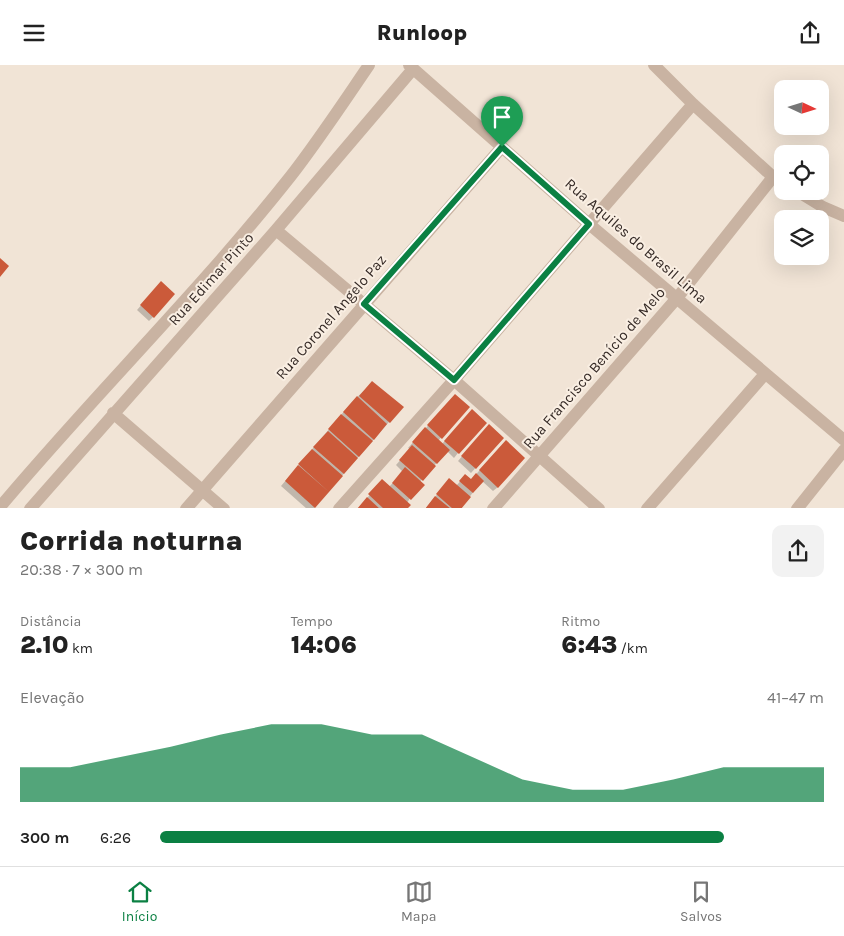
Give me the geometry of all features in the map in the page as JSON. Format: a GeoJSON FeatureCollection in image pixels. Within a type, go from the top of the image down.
{"type":"FeatureCollection","features":[{"type":"Feature","properties":{"kind":"street","name":"Rua Edimar Pinto"},"geometry":{"type":"LineString","coordinates":[[0,507],[235,243],[311,149],[369,65]]}},
{"type":"Feature","properties":{"kind":"street"},"geometry":{"type":"LineString","coordinates":[[654,65],[693,104],[774,176]]}},
{"type":"Feature","properties":{"kind":"street","name":"Rua Edimar Pinto"},"geometry":{"type":"LineString","coordinates":[[31,508],[276,230],[411,67]]}},
{"type":"Feature","properties":{"kind":"street","name":"Rua Aquiles do Brasil Lima"},"geometry":{"type":"LineString","coordinates":[[411,67],[589,224],[844,440]]}},
{"type":"Feature","properties":{"kind":"street"},"geometry":{"type":"LineString","coordinates":[[340,508],[454,380],[693,104]]}},
{"type":"Feature","properties":{"kind":"street","name":"Rua Coronel Angelo Paz"},"geometry":{"type":"LineString","coordinates":[[187,508],[502,147]]}},
{"type":"Feature","properties":{"kind":"street","name":"Rua Francisco Benício de Melo"},"geometry":{"type":"LineString","coordinates":[[494,508],[774,185]]}},
{"type":"Feature","properties":{"kind":"street"},"geometry":{"type":"LineString","coordinates":[[811,200],[844,216]]}},
{"type":"Feature","properties":{"kind":"street"},"geometry":{"type":"LineString","coordinates":[[276,230],[454,380],[598,508]]}},
{"type":"Feature","properties":{"kind":"street"},"geometry":{"type":"LineString","coordinates":[[648,508],[765,374]]}},
{"type":"Feature","properties":{"kind":"street"},"geometry":{"type":"LineString","coordinates":[[114,413],[223,508]]}},
{"type":"Feature","properties":{"kind":"street"},"geometry":{"type":"LineString","coordinates":[[798,508],[844,451]]}},
{"type":"Feature","properties":{"kind":"street"},"geometry":{"type":"LineString","coordinates":[[12,493],[25,508]]}},
{"type":"Feature","properties":{"kind":"building"},"geometry":{"type":"Polygon","coordinates":[[[0,258],[9,266],[0,277],[0,258]]]}},
{"type":"Feature","properties":{"kind":"building"},"geometry":{"type":"Polygon","coordinates":[[[161,281],[175,294],[154,318],[140,305],[161,281]]]}},
{"type":"Feature","properties":{"kind":"building"},"geometry":{"type":"Polygon","coordinates":[[[372,381],[404,407],[390,423],[359,396],[372,381]]]}},
{"type":"Feature","properties":{"kind":"building"},"geometry":{"type":"Polygon","coordinates":[[[455,394],[470,407],[442,439],[427,425],[455,394]]]}},
{"type":"Feature","properties":{"kind":"building"},"geometry":{"type":"Polygon","coordinates":[[[357,396],[387,424],[374,440],[343,412],[357,396]]]}},
{"type":"Feature","properties":{"kind":"building"},"geometry":{"type":"Polygon","coordinates":[[[472,409],[487,423],[459,454],[444,441],[472,409]]]}},
{"type":"Feature","properties":{"kind":"building"},"geometry":{"type":"Polygon","coordinates":[[[341,414],[373,441],[359,457],[328,429],[341,414]]]}},
{"type":"Feature","properties":{"kind":"building"},"geometry":{"type":"Polygon","coordinates":[[[489,424],[504,438],[476,469],[461,456],[489,424]]]}},
{"type":"Feature","properties":{"kind":"building"},"geometry":{"type":"Polygon","coordinates":[[[425,427],[450,450],[437,464],[412,442],[425,427]]]}},
{"type":"Feature","properties":{"kind":"building"},"geometry":{"type":"Polygon","coordinates":[[[328,431],[358,458],[344,474],[313,447],[328,431]]]}},
{"type":"Feature","properties":{"kind":"building"},"geometry":{"type":"Polygon","coordinates":[[[506,440],[525,458],[498,488],[479,470],[506,440]]]}},
{"type":"Feature","properties":{"kind":"building"},"geometry":{"type":"Polygon","coordinates":[[[412,445],[436,466],[423,481],[399,460],[412,445]]]}},
{"type":"Feature","properties":{"kind":"building"},"geometry":{"type":"Polygon","coordinates":[[[312,449],[343,476],[329,492],[298,464],[312,449]]]}},
{"type":"Feature","properties":{"kind":"building"},"geometry":{"type":"Polygon","coordinates":[[[298,465],[329,492],[315,508],[285,481],[298,465]]]}},
{"type":"Feature","properties":{"kind":"building"},"geometry":{"type":"Polygon","coordinates":[[[405,467],[425,485],[411,500],[392,483],[405,467]]]}},
{"type":"Feature","properties":{"kind":"building"},"geometry":{"type":"Polygon","coordinates":[[[476,473],[484,481],[473,493],[459,481],[465,474],[471,479],[476,473]]]}},
{"type":"Feature","properties":{"kind":"building"},"geometry":{"type":"Polygon","coordinates":[[[449,478],[471,497],[462,508],[452,508],[436,494],[449,478]]]}},
{"type":"Feature","properties":{"kind":"building"},"geometry":{"type":"Polygon","coordinates":[[[382,479],[411,505],[408,508],[383,508],[368,494],[382,479]]]}},
{"type":"Feature","properties":{"kind":"building"},"geometry":{"type":"Polygon","coordinates":[[[435,496],[450,508],[426,508],[435,496]]]}},
{"type":"Feature","properties":{"kind":"building"},"geometry":{"type":"Polygon","coordinates":[[[367,497],[379,508],[358,508],[367,497]]]}},
{"type":"Feature","properties":{"kind":"route"},"geometry":{"type":"LineString","coordinates":[[502,147],[589,224],[454,380],[364,304],[502,147]]}}]}
